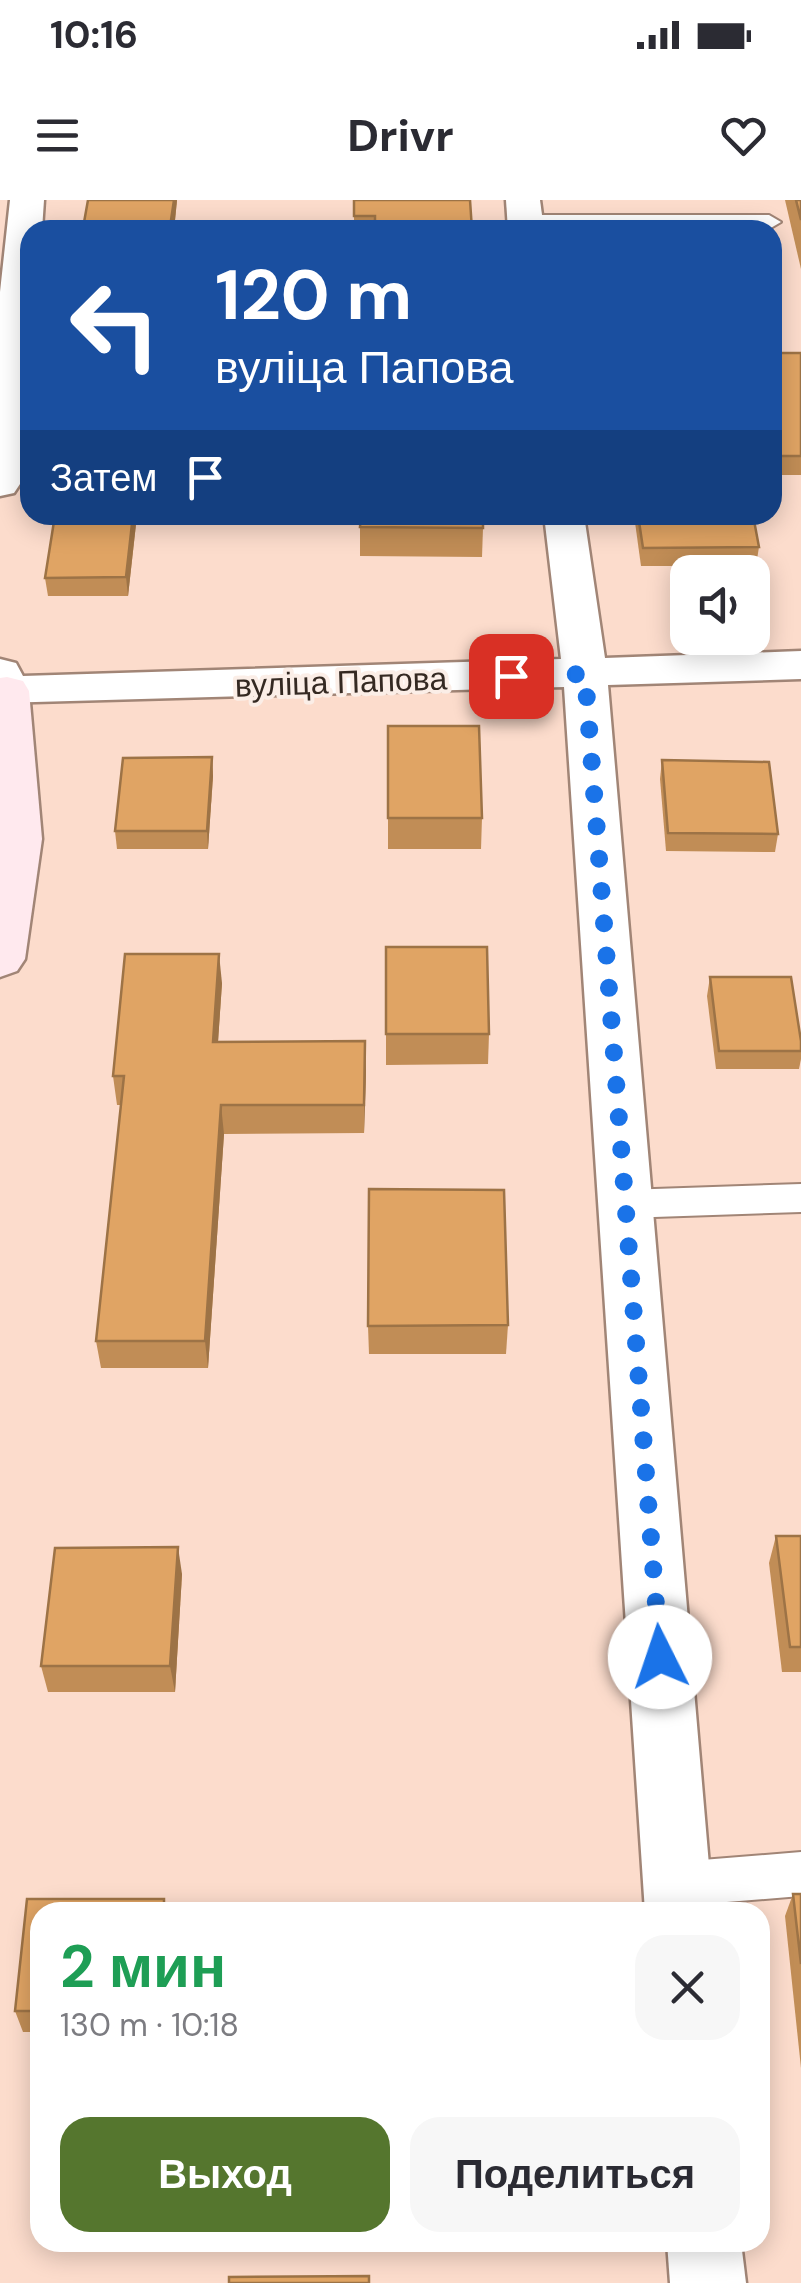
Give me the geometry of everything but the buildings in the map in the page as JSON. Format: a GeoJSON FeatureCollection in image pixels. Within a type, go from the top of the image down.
{"type":"FeatureCollection","features":[{"type":"Feature","properties":{"kind":"street"},"geometry":{"type":"LineString","coordinates":[[0,484],[20,274]]}},
{"type":"Feature","properties":{"kind":"street"},"geometry":{"type":"LineString","coordinates":[[565,525],[585,674],[678,1898]]}},
{"type":"Feature","properties":{"kind":"street","name":"вуліца Папова"},"geometry":{"type":"LineString","coordinates":[[2,686],[801,666]]}},
{"type":"Feature","properties":{"kind":"street"},"geometry":{"type":"LineString","coordinates":[[0,959],[18,838],[2,686]]}},
{"type":"Feature","properties":{"kind":"street"},"geometry":{"type":"LineString","coordinates":[[705,2252],[708,2283]]}},
{"type":"Feature","properties":{"kind":"lane"},"geometry":{"type":"LineString","coordinates":[[525,217],[672,220]]}},
{"type":"Feature","properties":{"kind":"lane"},"geometry":{"type":"LineString","coordinates":[[625,1204],[801,1198]]}},
{"type":"Feature","properties":{"kind":"lane"},"geometry":{"type":"LineString","coordinates":[[678,1898],[801,1874]]}},
{"type":"Feature","properties":{"kind":"route"},"geometry":{"type":"LineString","coordinates":[[511,676],[585,674],[660,1657]]}}]}
